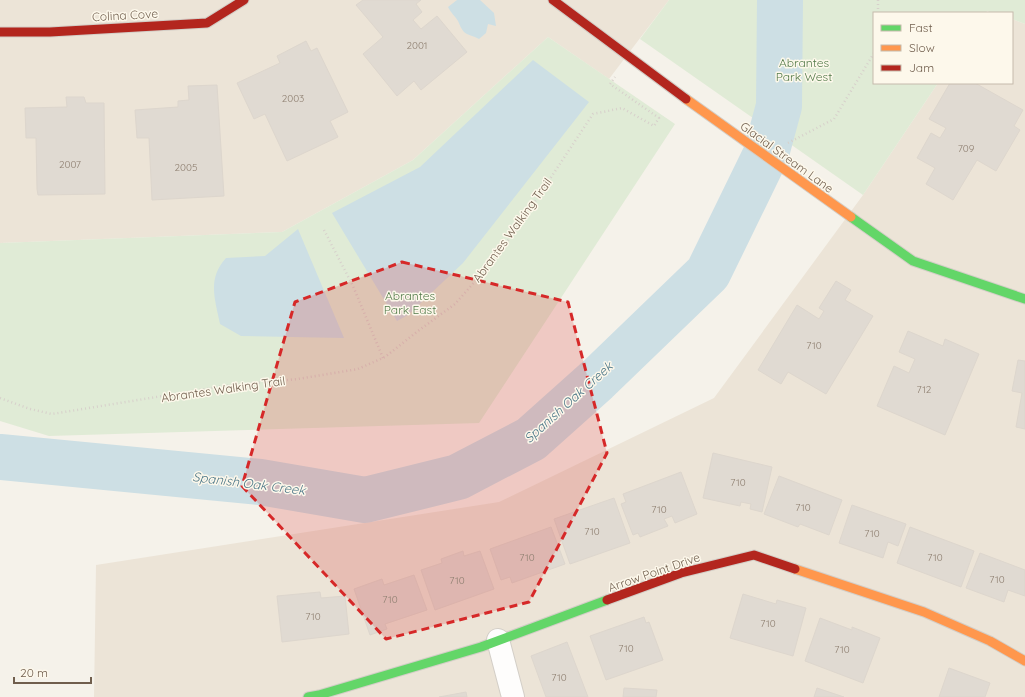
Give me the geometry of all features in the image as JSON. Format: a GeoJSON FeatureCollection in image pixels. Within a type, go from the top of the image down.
{"type":"FeatureCollection","features":[{"type":"Feature","properties":{"kind":"street","name":"Colina Cove"},"geometry":{"type":"LineString","coordinates":[[0,32],[50,32],[208,23],[244,0]]}},
{"type":"Feature","properties":{"kind":"street","name":"Glacial Stream Lane"},"geometry":{"type":"LineString","coordinates":[[553,0],[751,146],[914,261],[1025,299]]}},
{"type":"Feature","properties":{"kind":"street","name":"Arrow Point Drive"},"geometry":{"type":"LineString","coordinates":[[308,697],[437,660],[498,640],[681,573],[754,555],[924,612],[990,641],[1025,661]]}},
{"type":"Feature","properties":{"kind":"street"},"geometry":{"type":"LineString","coordinates":[[498,640],[513,697]]}},
{"type":"Feature","properties":{"kind":"path"},"geometry":{"type":"LineString","coordinates":[[878,0],[878,12]]}},
{"type":"Feature","properties":{"kind":"path"},"geometry":{"type":"LineString","coordinates":[[787,144],[834,119],[873,55]]}},
{"type":"Feature","properties":{"kind":"path","name":"Abrantes Walking Trail"},"geometry":{"type":"LineString","coordinates":[[0,398],[30,409],[52,414],[224,386],[298,379],[318,374],[358,368],[383,358],[455,304],[493,261],[593,114],[622,108],[654,126],[659,118],[610,84],[629,56]]}},
{"type":"Feature","properties":{"kind":"path"},"geometry":{"type":"LineString","coordinates":[[324,230],[353,286],[383,358]]}},
{"type":"Feature","properties":{"kind":"highlighted area"},"geometry":{"type":"Polygon","coordinates":[[[402,262],[568,302],[607,453],[529,602],[386,639],[242,486],[295,302],[402,262]]]}},
{"type":"Feature","properties":{"kind":"shaded area"},"geometry":{"type":"Polygon","coordinates":[[[0,0],[669,0],[609,79],[548,37],[413,160],[282,232],[0,243],[0,0]]]}},
{"type":"Feature","properties":{"kind":"shaded area"},"geometry":{"type":"Polygon","coordinates":[[[457,0],[480,0],[494,13],[496,26],[488,24],[486,33],[479,39],[465,33],[448,7],[457,0]]]}},
{"type":"Feature","properties":{"kind":"shaded area"},"geometry":{"type":"Polygon","coordinates":[[[1013,19],[1025,24],[1025,697],[94,697],[96,565],[499,502],[714,398],[863,195],[937,84],[1013,84],[1013,19]]]}},
{"type":"Feature","properties":{"kind":"shaded area"},"geometry":{"type":"Polygon","coordinates":[[[533,60],[589,102],[463,263],[408,315],[397,321],[332,213],[420,167],[533,60]]]}},
{"type":"Feature","properties":{"kind":"shaded area"},"geometry":{"type":"Polygon","coordinates":[[[298,229],[344,338],[241,336],[220,324],[215,298],[214,282],[220,266],[226,258],[265,256],[298,229]]]}},
{"type":"Feature","properties":{"kind":"green space","name":"Abrantes Park West"},"geometry":{"type":"Polygon","coordinates":[[[669,0],[1025,0],[1025,24],[1013,19],[1013,12],[873,12],[873,84],[937,84],[863,195],[640,39],[669,0]]]}},
{"type":"Feature","properties":{"kind":"green space","name":"Abrantes Park East"},"geometry":{"type":"Polygon","coordinates":[[[548,37],[675,124],[479,423],[49,436],[0,421],[0,243],[282,232],[413,160],[548,37]]]}},
{"type":"Feature","properties":{"kind":"building"},"geometry":{"type":"Polygon","coordinates":[[[363,0],[421,0],[416,4],[422,12],[413,20],[421,29],[437,16],[467,52],[421,90],[414,81],[397,96],[363,54],[383,37],[356,5],[363,0]]]}},
{"type":"Feature","properties":{"kind":"building"},"geometry":{"type":"Polygon","coordinates":[[[306,41],[311,51],[317,48],[348,112],[330,121],[338,137],[287,161],[265,114],[254,119],[237,83],[280,63],[277,56],[306,41]]]}},
{"type":"Feature","properties":{"kind":"building"},"geometry":{"type":"Polygon","coordinates":[[[949,84],[977,84],[1023,110],[1014,126],[1020,130],[996,171],[977,160],[953,200],[926,184],[935,168],[917,158],[931,133],[940,138],[946,128],[929,119],[949,84]]]}},
{"type":"Feature","properties":{"kind":"building"},"geometry":{"type":"Polygon","coordinates":[[[217,85],[224,196],[152,200],[149,138],[137,138],[135,110],[178,107],[178,101],[189,100],[188,86],[217,85]]]}},
{"type":"Feature","properties":{"kind":"building"},"geometry":{"type":"Polygon","coordinates":[[[66,97],[84,97],[86,103],[104,103],[105,194],[38,195],[36,138],[26,138],[25,108],[67,107],[66,97]]]}},
{"type":"Feature","properties":{"kind":"building"},"geometry":{"type":"Polygon","coordinates":[[[836,281],[851,290],[845,300],[873,316],[826,394],[788,372],[781,384],[758,370],[797,305],[819,319],[824,311],[819,308],[836,281]]]}},
{"type":"Feature","properties":{"kind":"building"},"geometry":{"type":"Polygon","coordinates":[[[908,331],[943,346],[945,339],[979,354],[945,435],[877,406],[894,366],[909,373],[915,359],[899,352],[908,331]]]}},
{"type":"Feature","properties":{"kind":"building"},"geometry":{"type":"Polygon","coordinates":[[[1018,360],[1025,361],[1025,429],[1016,427],[1022,393],[1012,391],[1018,360]]]}},
{"type":"Feature","properties":{"kind":"building"},"geometry":{"type":"Polygon","coordinates":[[[713,453],[772,467],[762,512],[750,509],[751,504],[741,502],[740,506],[703,498],[713,453]]]}},
{"type":"Feature","properties":{"kind":"building"},"geometry":{"type":"Polygon","coordinates":[[[681,472],[697,514],[675,523],[672,516],[664,519],[668,526],[640,537],[638,533],[633,535],[621,504],[626,502],[623,494],[681,472]]]}},
{"type":"Feature","properties":{"kind":"building"},"geometry":{"type":"Polygon","coordinates":[[[779,476],[842,500],[829,535],[800,524],[798,527],[764,514],[779,476]]]}},
{"type":"Feature","properties":{"kind":"building"},"geometry":{"type":"Polygon","coordinates":[[[614,498],[630,543],[570,564],[554,519],[614,498]]]}},
{"type":"Feature","properties":{"kind":"building"},"geometry":{"type":"Polygon","coordinates":[[[852,505],[906,524],[898,546],[888,542],[883,558],[839,543],[852,505]]]}},
{"type":"Feature","properties":{"kind":"building"},"geometry":{"type":"Polygon","coordinates":[[[551,527],[565,564],[512,583],[510,577],[501,580],[490,549],[551,527]]]}},
{"type":"Feature","properties":{"kind":"building"},"geometry":{"type":"Polygon","coordinates":[[[910,527],[974,551],[961,587],[897,563],[910,527]]]}},
{"type":"Feature","properties":{"kind":"building"},"geometry":{"type":"Polygon","coordinates":[[[463,551],[464,556],[480,551],[494,589],[435,610],[421,570],[442,563],[441,559],[463,551]]]}},
{"type":"Feature","properties":{"kind":"building"},"geometry":{"type":"Polygon","coordinates":[[[980,553],[1025,570],[1025,596],[1008,590],[1004,602],[966,588],[980,553]]]}},
{"type":"Feature","properties":{"kind":"building"},"geometry":{"type":"Polygon","coordinates":[[[414,575],[427,610],[385,624],[387,629],[370,635],[354,589],[382,579],[384,585],[414,575]]]}},
{"type":"Feature","properties":{"kind":"building"},"geometry":{"type":"Polygon","coordinates":[[[320,592],[321,598],[345,596],[349,634],[282,642],[277,596],[320,592]]]}},
{"type":"Feature","properties":{"kind":"building"},"geometry":{"type":"Polygon","coordinates":[[[743,594],[776,604],[777,600],[806,608],[793,656],[730,638],[743,594]]]}},
{"type":"Feature","properties":{"kind":"building"},"geometry":{"type":"Polygon","coordinates":[[[644,617],[646,623],[649,622],[663,660],[606,680],[590,636],[644,617]]]}},
{"type":"Feature","properties":{"kind":"building"},"geometry":{"type":"Polygon","coordinates":[[[820,618],[852,630],[852,627],[880,638],[863,683],[805,661],[820,618]]]}},
{"type":"Feature","properties":{"kind":"building"},"geometry":{"type":"Polygon","coordinates":[[[567,642],[588,697],[546,697],[531,656],[567,642]]]}},
{"type":"Feature","properties":{"kind":"building"},"geometry":{"type":"Polygon","coordinates":[[[949,668],[990,683],[985,697],[939,697],[949,668]]]}},
{"type":"Feature","properties":{"kind":"building"},"geometry":{"type":"Polygon","coordinates":[[[624,688],[657,690],[656,697],[623,697],[624,688]]]}},
{"type":"Feature","properties":{"kind":"building"},"geometry":{"type":"Polygon","coordinates":[[[817,688],[844,697],[814,697],[817,688]]]}},
{"type":"Feature","properties":{"kind":"building"},"geometry":{"type":"Polygon","coordinates":[[[466,692],[467,697],[439,697],[466,692]]]}},
{"type":"Feature","properties":{"kind":"waterway","name":"Spanish Oak Creek"},"geometry":{"type":"LineString","coordinates":[[0,457],[260,482],[365,500],[458,477],[531,439],[597,380],[708,273],[766,154],[779,106],[780,0]]}},
{"type":"Feature","properties":{"kind":"traffic: fast"},"geometry":{"type":"LineString","coordinates":[[851,217],[913,261],[1025,299]]}},
{"type":"Feature","properties":{"kind":"traffic: fast"},"geometry":{"type":"LineString","coordinates":[[308,697],[481,647],[607,600]]}},
{"type":"Feature","properties":{"kind":"traffic: slow"},"geometry":{"type":"LineString","coordinates":[[686,99],[851,217]]}},
{"type":"Feature","properties":{"kind":"traffic: slow"},"geometry":{"type":"LineString","coordinates":[[795,569],[924,612],[990,641],[1025,661]]}},
{"type":"Feature","properties":{"kind":"traffic: jam"},"geometry":{"type":"LineString","coordinates":[[0,32],[50,32],[207,23],[244,0]]}},
{"type":"Feature","properties":{"kind":"traffic: jam"},"geometry":{"type":"LineString","coordinates":[[553,0],[686,99]]}},
{"type":"Feature","properties":{"kind":"traffic: jam"},"geometry":{"type":"LineString","coordinates":[[607,600],[681,573],[754,555],[795,569]]}}]}
